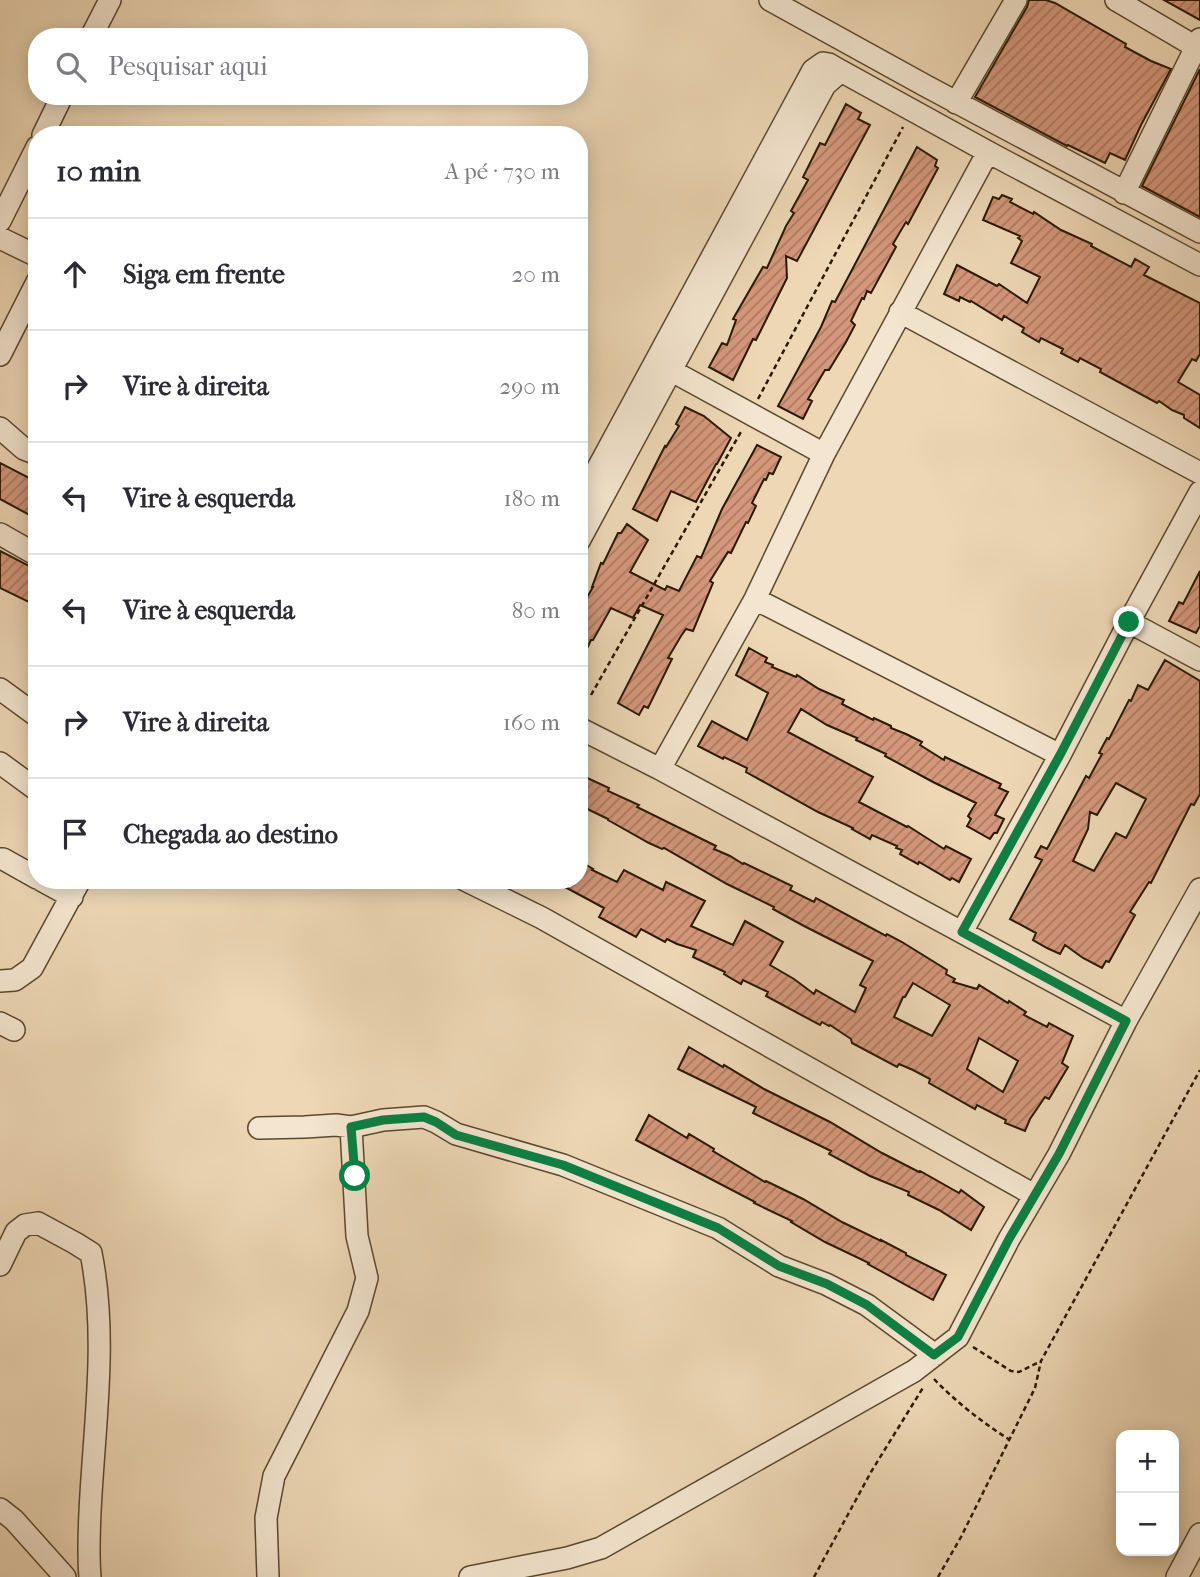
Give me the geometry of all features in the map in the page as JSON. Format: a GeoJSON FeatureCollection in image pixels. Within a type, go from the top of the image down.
{"type":"FeatureCollection","features":[{"type":"Feature","properties":{"kind":"street"},"geometry":{"type":"LineString","coordinates":[[96,28],[110,0]]}},
{"type":"Feature","properties":{"kind":"street"},"geometry":{"type":"LineString","coordinates":[[770,0],[956,103],[1200,232]]}},
{"type":"Feature","properties":{"kind":"street"},"geometry":{"type":"LineString","coordinates":[[956,103],[1016,0]]}},
{"type":"Feature","properties":{"kind":"street"},"geometry":{"type":"LineString","coordinates":[[1116,0],[1198,43],[1124,193]]}},
{"type":"Feature","properties":{"kind":"street"},"geometry":{"type":"LineString","coordinates":[[588,486],[813,70],[823,63],[1200,265]]}},
{"type":"Feature","properties":{"kind":"street"},"geometry":{"type":"LineString","coordinates":[[588,524],[825,85],[841,71]]}},
{"type":"Feature","properties":{"kind":"street"},"geometry":{"type":"LineString","coordinates":[[47,126],[58,105]]}},
{"type":"Feature","properties":{"kind":"street"},"geometry":{"type":"LineString","coordinates":[[660,769],[755,599],[824,454],[988,152]]}},
{"type":"Feature","properties":{"kind":"street"},"geometry":{"type":"LineString","coordinates":[[0,221],[28,165]]}},
{"type":"Feature","properties":{"kind":"street"},"geometry":{"type":"LineString","coordinates":[[0,238],[28,252]]}},
{"type":"Feature","properties":{"kind":"street"},"geometry":{"type":"LineString","coordinates":[[0,355],[28,300]]}},
{"type":"Feature","properties":{"kind":"street"},"geometry":{"type":"LineString","coordinates":[[900,312],[1200,473]]}},
{"type":"Feature","properties":{"kind":"street"},"geometry":{"type":"LineString","coordinates":[[671,370],[824,454]]}},
{"type":"Feature","properties":{"kind":"street"},"geometry":{"type":"LineString","coordinates":[[0,428],[28,451]]}},
{"type":"Feature","properties":{"kind":"street"},"geometry":{"type":"LineString","coordinates":[[962,932],[1200,492]]}},
{"type":"Feature","properties":{"kind":"street"},"geometry":{"type":"LineString","coordinates":[[0,534],[28,550]]}},
{"type":"Feature","properties":{"kind":"street"},"geometry":{"type":"LineString","coordinates":[[755,599],[1060,755]]}},
{"type":"Feature","properties":{"kind":"street"},"geometry":{"type":"LineString","coordinates":[[1129,622],[1200,660]]}},
{"type":"Feature","properties":{"kind":"street"},"geometry":{"type":"LineString","coordinates":[[0,689],[28,709]]}},
{"type":"Feature","properties":{"kind":"street"},"geometry":{"type":"LineString","coordinates":[[588,733],[1126,1021]]}},
{"type":"Feature","properties":{"kind":"street"},"geometry":{"type":"LineString","coordinates":[[0,763],[28,783]]}},
{"type":"Feature","properties":{"kind":"street"},"geometry":{"type":"LineString","coordinates":[[0,859],[28,873]]}},
{"type":"Feature","properties":{"kind":"street"},"geometry":{"type":"LineString","coordinates":[[0,981],[15,980],[32,968],[76,889]]}},
{"type":"Feature","properties":{"kind":"street"},"geometry":{"type":"LineString","coordinates":[[483,889],[542,919],[1034,1195]]}},
{"type":"Feature","properties":{"kind":"street"},"geometry":{"type":"LineString","coordinates":[[470,1577],[567,1558],[601,1548],[914,1371],[958,1337],[1009,1239],[1059,1154],[1126,1021],[1200,889]]}},
{"type":"Feature","properties":{"kind":"street"},"geometry":{"type":"LineString","coordinates":[[259,1128],[336,1125],[351,1127],[383,1120],[424,1117],[456,1135],[563,1165],[718,1228],[779,1266],[827,1284],[867,1305],[928,1360]]}},
{"type":"Feature","properties":{"kind":"street"},"geometry":{"type":"LineString","coordinates":[[268,1577],[266,1518],[274,1476],[358,1311],[367,1278],[357,1236],[351,1127]]}},
{"type":"Feature","properties":{"kind":"street"},"geometry":{"type":"LineString","coordinates":[[0,1265],[16,1232],[25,1225],[38,1223],[91,1253],[99,1308],[99,1345],[88,1552],[90,1577]]}},
{"type":"Feature","properties":{"kind":"street"},"geometry":{"type":"LineString","coordinates":[[0,1508],[65,1577]]}},
{"type":"Feature","properties":{"kind":"street"},"geometry":{"type":"LineString","coordinates":[[1177,1577],[1200,1534]]}},
{"type":"Feature","properties":{"kind":"path"},"geometry":{"type":"LineString","coordinates":[[938,1577],[1035,1388],[1041,1361],[1200,1070]]}},
{"type":"Feature","properties":{"kind":"path"},"geometry":{"type":"LineString","coordinates":[[958,1337],[1011,1371],[1019,1372],[1041,1361]]}},
{"type":"Feature","properties":{"kind":"path"},"geometry":{"type":"LineString","coordinates":[[928,1360],[947,1393],[1010,1440]]}},
{"type":"Feature","properties":{"kind":"path"},"geometry":{"type":"LineString","coordinates":[[814,1577],[871,1472],[924,1387]]}},
{"type":"Feature","properties":{"kind":"building"},"geometry":{"type":"Polygon","coordinates":[[[1029,0],[1055,3],[1126,44],[1125,47],[1171,69],[1125,160],[1110,153],[1105,163],[975,97],[1029,0]]]}},
{"type":"Feature","properties":{"kind":"building"},"geometry":{"type":"Polygon","coordinates":[[[1164,0],[1200,0],[1200,20],[1164,0]]]}},
{"type":"Feature","properties":{"kind":"building"},"geometry":{"type":"Polygon","coordinates":[[[1200,69],[1200,217],[1142,186],[1200,69]]]}},
{"type":"Feature","properties":{"kind":"building"},"geometry":{"type":"Polygon","coordinates":[[[846,104],[861,113],[858,119],[870,125],[797,261],[786,256],[787,278],[733,380],[709,367],[722,343],[727,345],[736,320],[733,319],[763,267],[767,268],[794,213],[791,211],[808,180],[803,177],[820,143],[825,145],[846,104]]]}},
{"type":"Feature","properties":{"kind":"building"},"geometry":{"type":"Polygon","coordinates":[[[917,147],[937,160],[935,166],[938,168],[908,224],[906,222],[893,244],[896,247],[871,293],[867,291],[864,299],[862,298],[851,321],[855,325],[829,370],[825,370],[808,399],[812,401],[803,419],[778,406],[917,147]]]}},
{"type":"Feature","properties":{"kind":"building"},"geometry":{"type":"Polygon","coordinates":[[[1002,195],[1012,199],[1010,202],[1033,214],[1034,212],[1061,230],[1092,244],[1091,246],[1131,267],[1135,259],[1149,267],[1144,275],[1200,303],[1200,354],[1196,361],[1192,359],[1178,382],[1200,395],[1200,428],[1159,401],[1157,403],[1100,372],[1101,369],[1080,358],[1078,362],[1061,353],[1063,349],[1041,338],[1039,342],[1022,332],[1024,328],[1004,316],[1002,320],[971,301],[960,297],[959,301],[944,294],[957,265],[997,286],[999,284],[1027,303],[1040,277],[1011,263],[1022,241],[1018,238],[1020,236],[983,220],[993,197],[999,199],[1002,195]]]}},
{"type":"Feature","properties":{"kind":"building"},"geometry":{"type":"Polygon","coordinates":[[[685,407],[704,416],[731,438],[696,502],[671,491],[657,521],[633,509],[665,446],[679,426],[676,424],[685,407]]]}},
{"type":"Feature","properties":{"kind":"building"},"geometry":{"type":"Polygon","coordinates":[[[757,445],[781,457],[773,474],[769,473],[766,480],[764,479],[752,503],[756,506],[731,553],[728,552],[710,581],[713,583],[693,631],[686,629],[681,636],[668,658],[672,659],[648,708],[644,706],[639,715],[618,703],[663,615],[640,605],[633,618],[611,608],[588,646],[588,596],[601,563],[603,564],[618,533],[621,533],[627,524],[648,540],[630,572],[665,590],[667,586],[679,591],[697,556],[701,558],[722,509],[757,445]]]}},
{"type":"Feature","properties":{"kind":"building"},"geometry":{"type":"Polygon","coordinates":[[[0,463],[28,477],[28,514],[0,499],[0,463]]]}},
{"type":"Feature","properties":{"kind":"building"},"geometry":{"type":"Polygon","coordinates":[[[0,551],[28,565],[28,602],[0,588],[0,551]]]}},
{"type":"Feature","properties":{"kind":"building"},"geometry":{"type":"Polygon","coordinates":[[[1200,571],[1200,626],[1196,633],[1169,621],[1179,602],[1183,604],[1200,571]]]}},
{"type":"Feature","properties":{"kind":"building"},"geometry":{"type":"Polygon","coordinates":[[[749,648],[767,658],[765,662],[773,665],[772,667],[796,677],[797,675],[844,700],[842,704],[922,742],[920,745],[944,760],[945,757],[1001,784],[999,788],[1008,792],[995,815],[1004,819],[997,833],[990,839],[967,826],[971,819],[968,816],[976,803],[885,756],[886,754],[856,740],[857,738],[827,725],[801,709],[788,732],[873,777],[859,802],[908,826],[944,849],[946,846],[971,859],[959,882],[900,854],[902,850],[896,848],[897,846],[872,835],[870,839],[746,772],[747,768],[698,746],[712,721],[747,740],[768,693],[736,675],[749,648]]]}},
{"type":"Feature","properties":{"kind":"building"},"geometry":{"type":"Polygon","coordinates":[[[1165,660],[1200,681],[1200,794],[1194,805],[1191,804],[1151,883],[1149,882],[1130,912],[1135,915],[1109,962],[1106,961],[1102,968],[1065,945],[1060,954],[1047,948],[1033,940],[1036,933],[1010,919],[1042,860],[1035,857],[1041,846],[1047,849],[1086,776],[1089,778],[1102,754],[1099,753],[1138,685],[1148,690],[1165,660]],[[1116,783],[1097,815],[1090,812],[1088,829],[1073,861],[1094,871],[1116,833],[1126,838],[1146,799],[1116,783]]]}},
{"type":"Feature","properties":{"kind":"building"},"geometry":{"type":"Polygon","coordinates":[[[588,778],[639,805],[637,807],[716,846],[714,849],[792,886],[790,890],[814,902],[816,898],[902,942],[947,970],[946,974],[955,979],[953,982],[977,989],[979,985],[1026,1012],[1024,1015],[1047,1027],[1049,1023],[1073,1036],[1062,1063],[1068,1067],[1049,1099],[1045,1097],[1030,1119],[1025,1131],[1005,1123],[1006,1120],[977,1105],[975,1109],[929,1083],[930,1079],[913,1070],[899,1064],[897,1067],[852,1043],[851,1039],[830,1025],[822,1022],[820,1025],[766,996],[768,992],[743,980],[741,984],[724,974],[725,972],[693,957],[696,950],[667,939],[665,942],[641,929],[636,937],[599,917],[604,908],[569,889],[588,889],[588,866],[617,882],[624,870],[663,890],[666,882],[705,901],[691,926],[733,945],[745,921],[783,942],[770,965],[814,994],[816,990],[855,1012],[866,988],[860,985],[873,961],[588,809],[588,778]],[[913,983],[894,1017],[932,1036],[950,1005],[913,983]],[[979,1038],[967,1069],[1003,1092],[1018,1061],[979,1038]]]}},
{"type":"Feature","properties":{"kind":"building"},"geometry":{"type":"Polygon","coordinates":[[[689,1047],[830,1122],[882,1153],[959,1193],[961,1190],[984,1207],[971,1230],[908,1195],[909,1192],[870,1176],[829,1154],[831,1151],[753,1113],[756,1107],[678,1069],[689,1047]]]}},
{"type":"Feature","properties":{"kind":"building"},"geometry":{"type":"Polygon","coordinates":[[[649,1115],[687,1138],[689,1134],[765,1182],[803,1199],[946,1275],[933,1300],[869,1263],[825,1242],[792,1221],[636,1140],[649,1115]]]}},
{"type":"Feature","properties":{"kind":"route"},"geometry":{"type":"LineString","coordinates":[[355,1176],[351,1127],[383,1120],[424,1117],[456,1135],[563,1165],[718,1228],[779,1266],[827,1284],[867,1305],[934,1355],[958,1337],[1009,1239],[1059,1154],[1126,1021],[962,932],[1060,755],[1129,622]]}}]}
